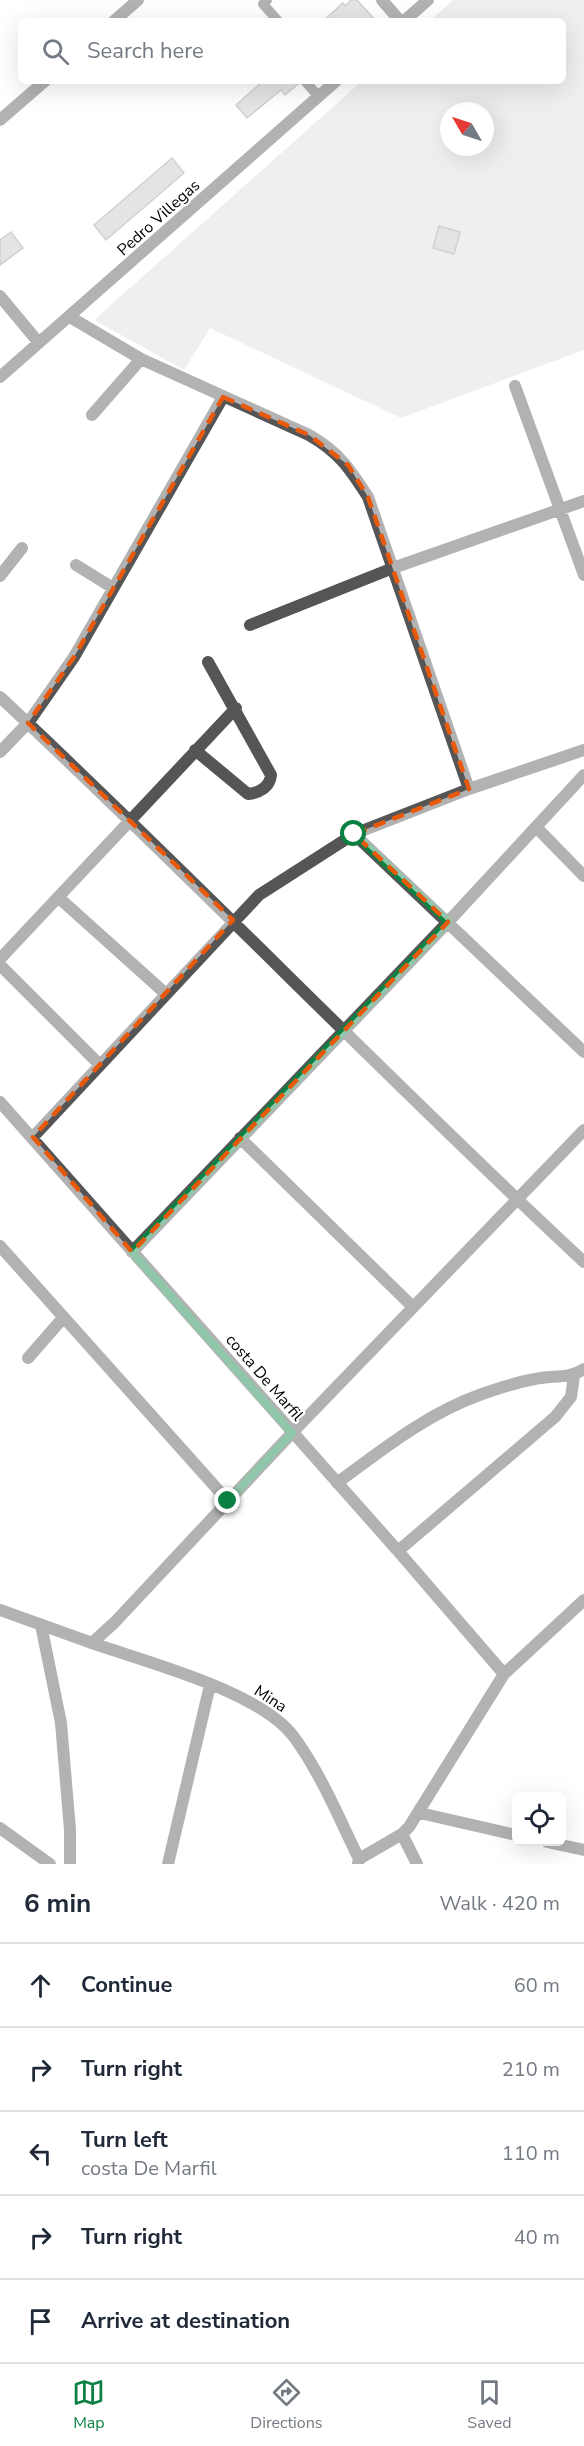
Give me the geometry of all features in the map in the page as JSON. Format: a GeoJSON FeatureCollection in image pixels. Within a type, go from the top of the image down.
{"type":"FeatureCollection","features":[{"type":"Feature","properties":{"kind":"street"},"geometry":{"type":"LineString","coordinates":[[117,18],[138,0]]}},
{"type":"Feature","properties":{"kind":"street"},"geometry":{"type":"LineString","coordinates":[[267,0],[263,4],[275,18]]}},
{"type":"Feature","properties":{"kind":"street"},"geometry":{"type":"LineString","coordinates":[[382,0],[399,18]]}},
{"type":"Feature","properties":{"kind":"street"},"geometry":{"type":"LineString","coordinates":[[406,18],[428,0]]}},
{"type":"Feature","properties":{"kind":"street"},"geometry":{"type":"LineString","coordinates":[[0,120],[42,84]]}},
{"type":"Feature","properties":{"kind":"street"},"geometry":{"type":"LineString","coordinates":[[308,84],[319,97]]}},
{"type":"Feature","properties":{"kind":"street","name":"Pedro Villegas"},"geometry":{"type":"LineString","coordinates":[[0,377],[331,84]]}},
{"type":"Feature","properties":{"kind":"street"},"geometry":{"type":"LineString","coordinates":[[0,296],[39,343]]}},
{"type":"Feature","properties":{"kind":"street"},"geometry":{"type":"LineString","coordinates":[[70,317],[141,359],[309,435],[331,447],[348,465],[368,497],[469,789]]}},
{"type":"Feature","properties":{"kind":"street"},"geometry":{"type":"LineString","coordinates":[[92,415],[141,359]]}},
{"type":"Feature","properties":{"kind":"street"},"geometry":{"type":"LineString","coordinates":[[515,386],[558,510],[584,575]]}},
{"type":"Feature","properties":{"kind":"street"},"geometry":{"type":"LineString","coordinates":[[0,752],[28,723],[74,657],[223,397]]}},
{"type":"Feature","properties":{"kind":"street"},"geometry":{"type":"LineString","coordinates":[[250,625],[393,568],[584,501]]}},
{"type":"Feature","properties":{"kind":"street"},"geometry":{"type":"LineString","coordinates":[[0,576],[22,548]]}},
{"type":"Feature","properties":{"kind":"street"},"geometry":{"type":"LineString","coordinates":[[76,566],[113,588]]}},
{"type":"Feature","properties":{"kind":"street"},"geometry":{"type":"LineString","coordinates":[[195,750],[248,794],[254,794],[267,786],[271,775],[236,708],[208,662]]}},
{"type":"Feature","properties":{"kind":"street"},"geometry":{"type":"LineString","coordinates":[[0,697],[130,818],[428,1115],[584,1262]]}},
{"type":"Feature","properties":{"kind":"street"},"geometry":{"type":"LineString","coordinates":[[0,959],[130,818],[236,708]]}},
{"type":"Feature","properties":{"kind":"street"},"geometry":{"type":"LineString","coordinates":[[33,1137],[233,920],[259,895],[354,834],[469,789],[584,750]]}},
{"type":"Feature","properties":{"kind":"street"},"geometry":{"type":"LineString","coordinates":[[132,1252],[448,922],[584,775]]}},
{"type":"Feature","properties":{"kind":"street"},"geometry":{"type":"LineString","coordinates":[[536,827],[584,876]]}},
{"type":"Feature","properties":{"kind":"street"},"geometry":{"type":"LineString","coordinates":[[354,834],[584,1052]]}},
{"type":"Feature","properties":{"kind":"street"},"geometry":{"type":"LineString","coordinates":[[58,897],[166,994]]}},
{"type":"Feature","properties":{"kind":"street"},"geometry":{"type":"LineString","coordinates":[[0,965],[100,1065]]}},
{"type":"Feature","properties":{"kind":"street","name":"costa De Marfil"},"geometry":{"type":"LineString","coordinates":[[0,1102],[504,1674]]}},
{"type":"Feature","properties":{"kind":"street"},"geometry":{"type":"LineString","coordinates":[[92,1643],[115,1622],[292,1433],[584,1130]]}},
{"type":"Feature","properties":{"kind":"street"},"geometry":{"type":"LineString","coordinates":[[240,1138],[413,1307]]}},
{"type":"Feature","properties":{"kind":"street"},"geometry":{"type":"LineString","coordinates":[[0,1246],[228,1501]]}},
{"type":"Feature","properties":{"kind":"street"},"geometry":{"type":"LineString","coordinates":[[28,1358],[63,1318]]}},
{"type":"Feature","properties":{"kind":"street"},"geometry":{"type":"LineString","coordinates":[[337,1483],[396,1439],[455,1406],[482,1394],[535,1379],[579,1373],[571,1397],[555,1417],[398,1551]]}},
{"type":"Feature","properties":{"kind":"street"},"geometry":{"type":"LineString","coordinates":[[358,1862],[402,1834],[420,1813],[504,1674],[584,1600]]}},
{"type":"Feature","properties":{"kind":"street","name":"Mina"},"geometry":{"type":"LineString","coordinates":[[0,1610],[210,1685],[255,1705],[277,1720],[294,1736],[335,1810],[358,1862]]}},
{"type":"Feature","properties":{"kind":"street"},"geometry":{"type":"LineString","coordinates":[[40,1625],[61,1723],[70,1830],[70,1864]]}},
{"type":"Feature","properties":{"kind":"street"},"geometry":{"type":"LineString","coordinates":[[168,1864],[210,1685]]}},
{"type":"Feature","properties":{"kind":"street"},"geometry":{"type":"LineString","coordinates":[[420,1813],[512,1834]]}},
{"type":"Feature","properties":{"kind":"street"},"geometry":{"type":"LineString","coordinates":[[0,1828],[50,1864]]}},
{"type":"Feature","properties":{"kind":"street"},"geometry":{"type":"LineString","coordinates":[[402,1834],[417,1864]]}},
{"type":"Feature","properties":{"kind":"street"},"geometry":{"type":"LineString","coordinates":[[566,1846],[584,1850]]}},
{"type":"Feature","properties":{"kind":"highlighted area"},"geometry":{"type":"Polygon","coordinates":[[[223,397],[309,435],[348,465],[368,497],[469,789],[354,834],[448,922],[132,1252],[33,1137],[233,920],[28,723],[74,657],[223,397]]]}},
{"type":"Feature","properties":{"kind":"shaded area"},"geometry":{"type":"Polygon","coordinates":[[[453,0],[584,0],[584,350],[401,418],[210,328],[184,370],[94,320],[359,84],[566,84],[566,18],[433,18],[453,0]]]}},
{"type":"Feature","properties":{"kind":"building"},"geometry":{"type":"Polygon","coordinates":[[[351,0],[357,0],[373,18],[326,18],[343,3],[345,6],[351,0]]]}},
{"type":"Feature","properties":{"kind":"building"},"geometry":{"type":"Polygon","coordinates":[[[260,84],[298,84],[285,95],[281,90],[247,118],[236,105],[260,84]]]}},
{"type":"Feature","properties":{"kind":"building"},"geometry":{"type":"Polygon","coordinates":[[[172,158],[184,173],[106,240],[94,225],[172,158]]]}},
{"type":"Feature","properties":{"kind":"building"},"geometry":{"type":"Polygon","coordinates":[[[439,226],[460,232],[454,254],[433,248],[439,226]]]}},
{"type":"Feature","properties":{"kind":"building"},"geometry":{"type":"Polygon","coordinates":[[[11,232],[23,248],[0,265],[0,240],[11,232]]]}},
{"type":"Feature","properties":{"kind":"route"},"geometry":{"type":"LineString","coordinates":[[228,1501],[292,1433],[132,1252],[448,922],[354,834]]}}]}
